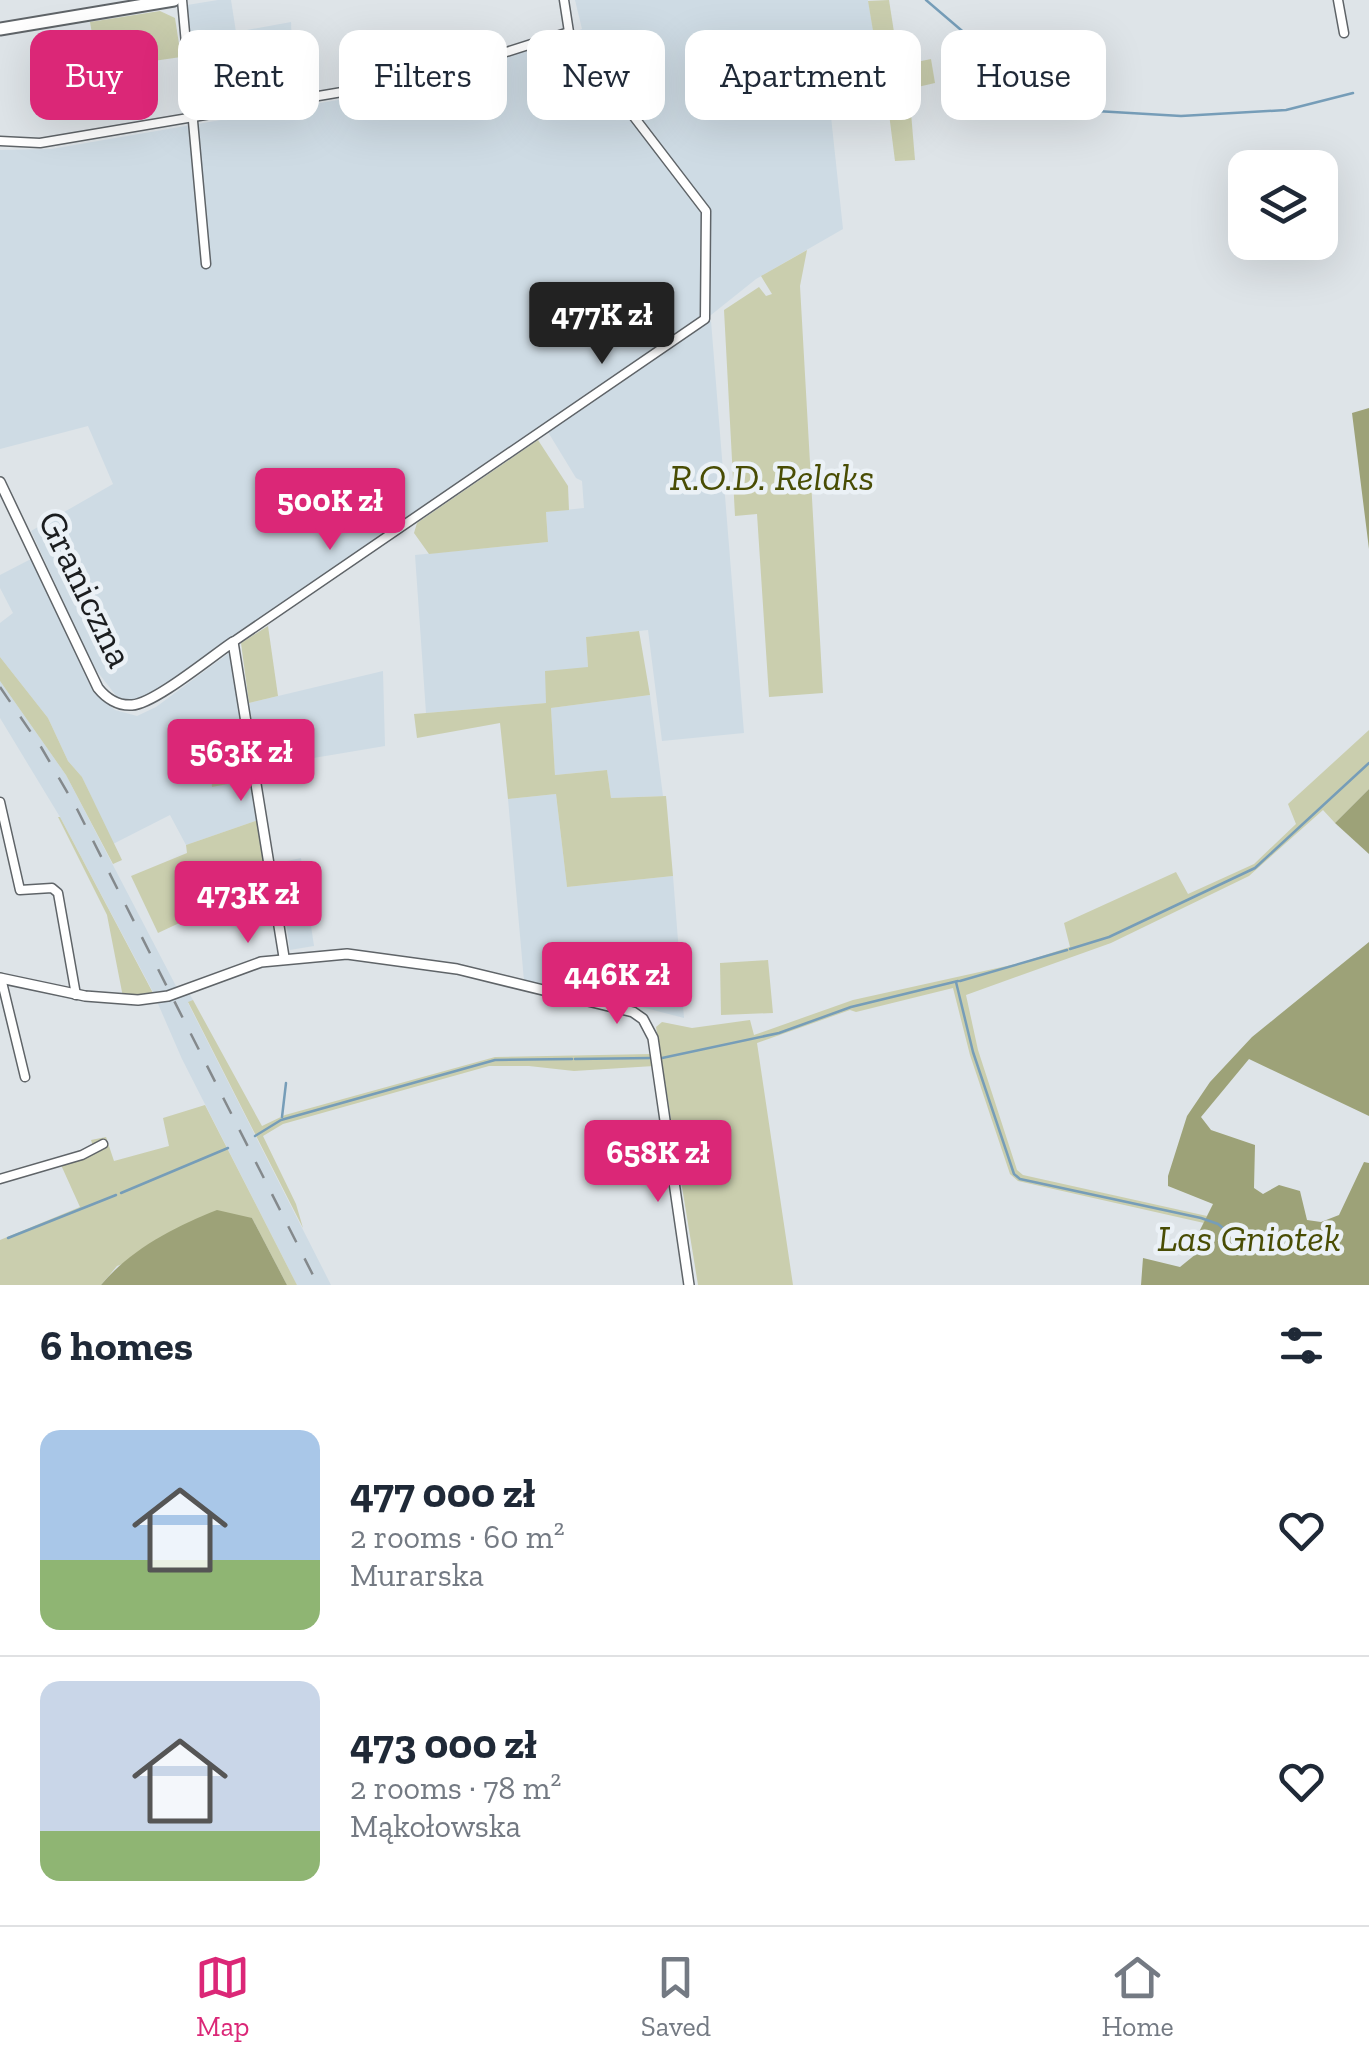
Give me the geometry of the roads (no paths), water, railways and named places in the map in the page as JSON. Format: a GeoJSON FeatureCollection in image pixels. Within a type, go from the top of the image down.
{"type":"FeatureCollection","features":[{"type":"Feature","properties":{"kind":"main road"},"geometry":{"type":"LineString","coordinates":[[0,29],[178,0]]}},
{"type":"Feature","properties":{"kind":"street"},"geometry":{"type":"LineString","coordinates":[[178,0],[181,30]]}},
{"type":"Feature","properties":{"kind":"street"},"geometry":{"type":"LineString","coordinates":[[564,0],[569,30]]}},
{"type":"Feature","properties":{"kind":"street"},"geometry":{"type":"LineString","coordinates":[[1338,0],[1344,32]]}},
{"type":"Feature","properties":{"kind":"street"},"geometry":{"type":"LineString","coordinates":[[319,96],[425,78],[527,45]]}},
{"type":"Feature","properties":{"kind":"street"},"geometry":{"type":"LineString","coordinates":[[0,141],[40,143],[179,120]]}},
{"type":"Feature","properties":{"kind":"street"},"geometry":{"type":"LineString","coordinates":[[191,120],[206,264]]}},
{"type":"Feature","properties":{"kind":"street"},"geometry":{"type":"LineString","coordinates":[[284,958],[233,642],[705,319],[706,211],[636,120]]}},
{"type":"Feature","properties":{"kind":"street","name":"Graniczna"},"geometry":{"type":"LineString","coordinates":[[0,482],[85,661],[108,698],[126,705],[146,701],[233,642]]}},
{"type":"Feature","properties":{"kind":"street"},"geometry":{"type":"LineString","coordinates":[[0,802],[20,890],[52,888],[58,893],[76,995]]}},
{"type":"Feature","properties":{"kind":"street"},"geometry":{"type":"LineString","coordinates":[[25,1077],[1,978],[76,995],[122,1000],[163,997],[261,962],[347,954],[458,969],[618,1007],[643,1018],[653,1038],[689,1285]]}},
{"type":"Feature","properties":{"kind":"street"},"geometry":{"type":"LineString","coordinates":[[0,1179],[82,1155],[103,1144]]}},
{"type":"Feature","properties":{"kind":"waterway"},"geometry":{"type":"LineString","coordinates":[[926,0],[1002,65],[1096,111],[1181,116],[1286,110],[1353,93]]}},
{"type":"Feature","properties":{"kind":"waterway"},"geometry":{"type":"LineString","coordinates":[[1070,949],[1109,937],[1255,868],[1369,763]]}},
{"type":"Feature","properties":{"kind":"waterway"},"geometry":{"type":"LineString","coordinates":[[960,981],[1067,950]]}},
{"type":"Feature","properties":{"kind":"waterway"},"geometry":{"type":"LineString","coordinates":[[662,1058],[779,1033],[851,1007],[958,981]]}},
{"type":"Feature","properties":{"kind":"waterway"},"geometry":{"type":"LineString","coordinates":[[956,982],[973,1052],[1014,1174],[1020,1179],[1201,1218],[1228,1232]]}},
{"type":"Feature","properties":{"kind":"waterway"},"geometry":{"type":"LineString","coordinates":[[575,1059],[652,1058]]}},
{"type":"Feature","properties":{"kind":"waterway"},"geometry":{"type":"LineString","coordinates":[[255,1136],[281,1120],[495,1060],[572,1059]]}},
{"type":"Feature","properties":{"kind":"waterway"},"geometry":{"type":"LineString","coordinates":[[282,1117],[286,1083]]}},
{"type":"Feature","properties":{"kind":"waterway"},"geometry":{"type":"LineString","coordinates":[[121,1193],[228,1148]]}},
{"type":"Feature","properties":{"kind":"waterway"},"geometry":{"type":"LineString","coordinates":[[8,1238],[116,1195]]}},
{"type":"Feature","properties":{"kind":"railway"},"geometry":{"type":"LineString","coordinates":[[0,687],[77,809],[318,1285]]}},
{"type":"Feature","properties":{"kind":"park label","name":"R.O.D. Relaks"},"geometry":{"type":"Point","coordinates":[772,477]}},
{"type":"Feature","properties":{"kind":"park label","name":"Las Gniotek"},"geometry":{"type":"Point","coordinates":[1249,1238]}}]}
